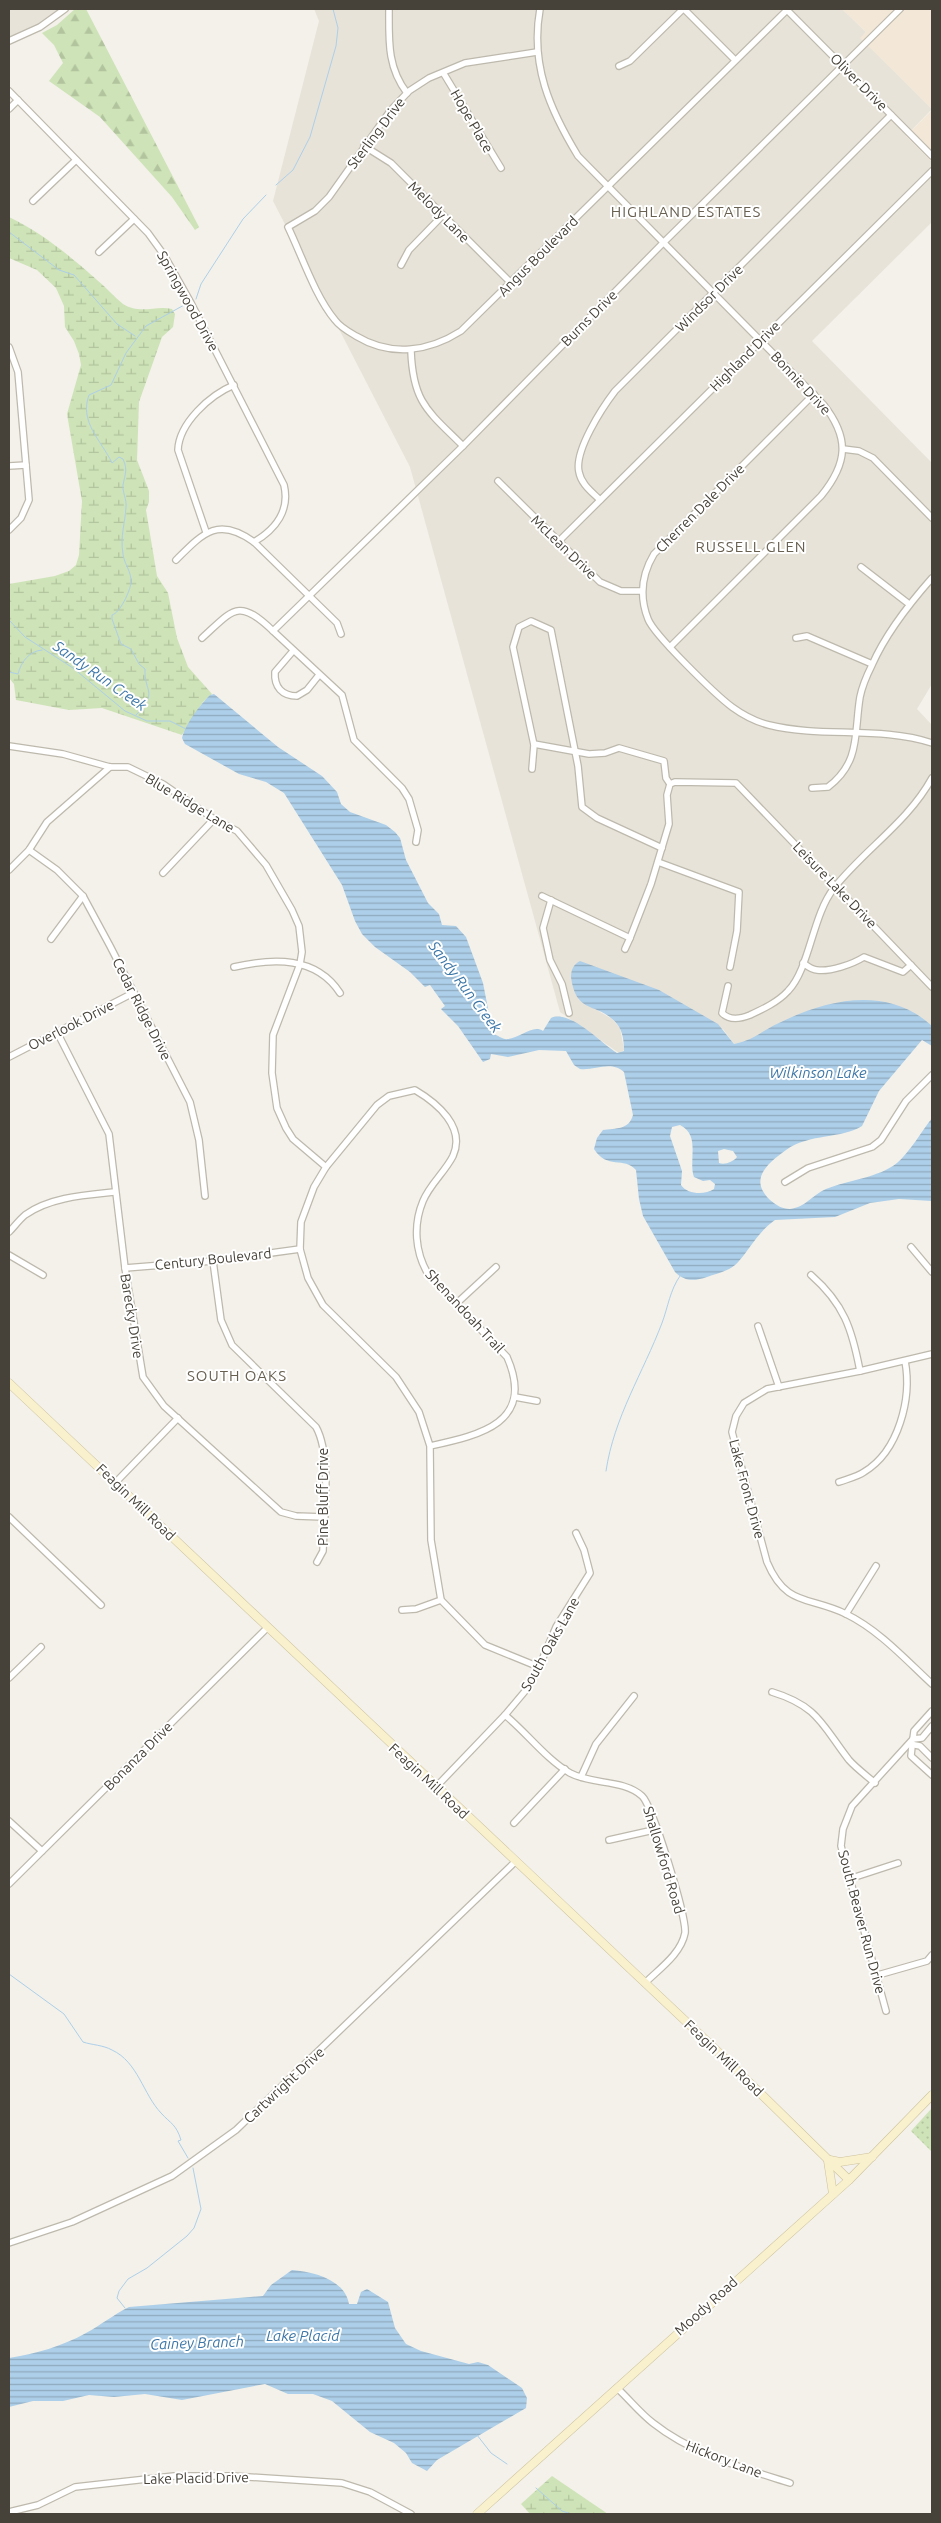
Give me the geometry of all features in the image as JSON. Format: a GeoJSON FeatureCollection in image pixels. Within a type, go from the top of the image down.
{"type":"FeatureCollection","features":[{"type":"Feature","properties":{"kind":"street"},"geometry":{"type":"LineString","coordinates":[[9,41],[40,27],[65,9]]}},
{"type":"Feature","properties":{"kind":"street"},"geometry":{"type":"LineString","coordinates":[[389,9],[391,63],[394,74],[407,93]]}},
{"type":"Feature","properties":{"kind":"street","name":"Bonnie Drive"},"geometry":{"type":"LineString","coordinates":[[540,9],[537,52],[550,105],[564,134],[578,156],[814,394],[834,417],[843,449],[837,476],[822,496],[670,646]]}},
{"type":"Feature","properties":{"kind":"street"},"geometry":{"type":"LineString","coordinates":[[619,66],[630,61],[683,9],[735,60]]}},
{"type":"Feature","properties":{"kind":"street","name":"Angus Boulevard"},"geometry":{"type":"LineString","coordinates":[[288,227],[323,302],[335,321],[367,342],[386,348],[411,351],[428,347],[461,331],[787,9]]}},
{"type":"Feature","properties":{"kind":"street","name":"Oliver Drive"},"geometry":{"type":"LineString","coordinates":[[787,9],[932,156]]}},
{"type":"Feature","properties":{"kind":"street","name":"Burns Drive"},"geometry":{"type":"LineString","coordinates":[[273,631],[463,446],[664,242],[900,9]]}},
{"type":"Feature","properties":{"kind":"street","name":"Sterling Drive"},"geometry":{"type":"LineString","coordinates":[[288,227],[315,211],[329,197],[390,111],[407,93],[429,78],[444,74],[465,63],[537,52]]}},
{"type":"Feature","properties":{"kind":"street","name":"Hope Place"},"geometry":{"type":"LineString","coordinates":[[444,74],[501,168]]}},
{"type":"Feature","properties":{"kind":"street","name":"Springwood Drive"},"geometry":{"type":"LineString","coordinates":[[9,91],[134,219],[164,255],[274,460],[286,494],[286,507],[279,520],[254,542]]}},
{"type":"Feature","properties":{"kind":"street"},"geometry":{"type":"LineString","coordinates":[[9,109],[18,100]]}},
{"type":"Feature","properties":{"kind":"street","name":"Windsor Drive"},"geometry":{"type":"LineString","coordinates":[[600,500],[583,483],[578,471],[580,457],[593,425],[615,391],[892,115]]}},
{"type":"Feature","properties":{"kind":"street","name":"Melody Lane"},"geometry":{"type":"LineString","coordinates":[[364,146],[390,163],[511,283]]}},
{"type":"Feature","properties":{"kind":"street"},"geometry":{"type":"LineString","coordinates":[[33,201],[76,160]]}},
{"type":"Feature","properties":{"kind":"street","name":"Highland Drive"},"geometry":{"type":"LineString","coordinates":[[558,542],[932,171]]}},
{"type":"Feature","properties":{"kind":"street"},"geometry":{"type":"LineString","coordinates":[[401,265],[409,250],[443,215]]}},
{"type":"Feature","properties":{"kind":"street"},"geometry":{"type":"LineString","coordinates":[[99,252],[134,219]]}},
{"type":"Feature","properties":{"kind":"street"},"geometry":{"type":"LineString","coordinates":[[9,347],[18,372],[29,500],[21,518],[9,530]]}},
{"type":"Feature","properties":{"kind":"street"},"geometry":{"type":"LineString","coordinates":[[411,351],[417,395],[423,404],[463,446]]}},
{"type":"Feature","properties":{"kind":"street"},"geometry":{"type":"LineString","coordinates":[[206,532],[178,450],[178,441],[184,428],[202,408],[218,394],[234,385]]}},
{"type":"Feature","properties":{"kind":"street","name":"Cherren Dale Drive"},"geometry":{"type":"LineString","coordinates":[[814,394],[654,554],[648,563],[642,591],[651,625],[732,707],[754,720],[782,728],[906,736],[932,742]]}},
{"type":"Feature","properties":{"kind":"street"},"geometry":{"type":"LineString","coordinates":[[843,449],[858,451],[873,458],[932,518]]}},
{"type":"Feature","properties":{"kind":"street"},"geometry":{"type":"LineString","coordinates":[[9,466],[26,465]]}},
{"type":"Feature","properties":{"kind":"street","name":"McLean Drive"},"geometry":{"type":"LineString","coordinates":[[498,481],[600,582],[621,590],[642,591]]}},
{"type":"Feature","properties":{"kind":"street"},"geometry":{"type":"LineString","coordinates":[[176,560],[206,532],[222,528],[233,530],[254,542],[337,624],[341,634]]}},
{"type":"Feature","properties":{"kind":"street"},"geometry":{"type":"LineString","coordinates":[[862,568],[909,604]]}},
{"type":"Feature","properties":{"kind":"street"},"geometry":{"type":"LineString","coordinates":[[812,788],[828,787],[848,766],[854,752],[860,695],[872,664],[909,604],[932,578]]}},
{"type":"Feature","properties":{"kind":"street"},"geometry":{"type":"LineString","coordinates":[[202,638],[235,610],[245,610],[256,614],[293,651],[342,695],[354,740],[402,788],[409,799],[418,830],[416,842]]}},
{"type":"Feature","properties":{"kind":"street"},"geometry":{"type":"LineString","coordinates":[[532,769],[534,744],[513,647],[519,627],[532,621],[551,630],[574,750],[582,807],[597,818],[662,848]]}},
{"type":"Feature","properties":{"kind":"street"},"geometry":{"type":"LineString","coordinates":[[796,638],[807,636],[872,664]]}},
{"type":"Feature","properties":{"kind":"street"},"geometry":{"type":"LineString","coordinates":[[293,651],[275,672],[276,686],[282,693],[298,696],[307,690],[319,675]]}},
{"type":"Feature","properties":{"kind":"street"},"geometry":{"type":"LineString","coordinates":[[534,744],[590,754],[605,753],[619,748],[664,761],[666,778],[670,784],[667,795],[669,824],[658,862],[625,949]]}},
{"type":"Feature","properties":{"kind":"street","name":"Blue Ridge Lane"},"geometry":{"type":"LineString","coordinates":[[9,746],[63,754],[110,767],[128,767],[163,784],[214,819],[238,831],[266,865],[299,926],[302,952],[300,964],[273,1036],[272,1073],[278,1108],[286,1128],[293,1139],[326,1166]]}},
{"type":"Feature","properties":{"kind":"street"},"geometry":{"type":"LineString","coordinates":[[9,870],[29,850],[47,822],[110,767]]}},
{"type":"Feature","properties":{"kind":"street"},"geometry":{"type":"LineString","coordinates":[[728,986],[722,1014],[725,1017],[740,1019],[782,997],[790,990],[803,963],[826,898],[836,885],[909,812],[932,778]]}},
{"type":"Feature","properties":{"kind":"street","name":"Leisure Lake Drive"},"geometry":{"type":"LineString","coordinates":[[670,784],[675,782],[736,783],[932,987]]}},
{"type":"Feature","properties":{"kind":"street"},"geometry":{"type":"LineString","coordinates":[[163,873],[214,819]]}},
{"type":"Feature","properties":{"kind":"street","name":"Cedar Ridge Drive"},"geometry":{"type":"LineString","coordinates":[[29,850],[57,870],[83,896],[190,1102],[199,1140],[205,1196]]}},
{"type":"Feature","properties":{"kind":"street"},"geometry":{"type":"LineString","coordinates":[[658,862],[739,892],[737,931],[730,967]]}},
{"type":"Feature","properties":{"kind":"street"},"geometry":{"type":"LineString","coordinates":[[51,939],[83,896]]}},
{"type":"Feature","properties":{"kind":"street"},"geometry":{"type":"LineString","coordinates":[[542,896],[630,938]]}},
{"type":"Feature","properties":{"kind":"street"},"geometry":{"type":"LineString","coordinates":[[551,900],[543,928],[550,960],[562,984],[569,1013]]}},
{"type":"Feature","properties":{"kind":"street"},"geometry":{"type":"LineString","coordinates":[[803,963],[814,970],[822,971],[857,962],[864,957],[903,972],[911,964]]}},
{"type":"Feature","properties":{"kind":"street"},"geometry":{"type":"LineString","coordinates":[[234,966],[262,961],[300,964],[324,974],[340,993]]}},
{"type":"Feature","properties":{"kind":"street","name":"Overlook Drive"},"geometry":{"type":"LineString","coordinates":[[9,1056],[133,993]]}},
{"type":"Feature","properties":{"kind":"street","name":"Barecky Drive"},"geometry":{"type":"LineString","coordinates":[[57,1032],[109,1134],[125,1268],[143,1377],[164,1406],[281,1512],[296,1516],[324,1517]]}},
{"type":"Feature","properties":{"kind":"street"},"geometry":{"type":"LineString","coordinates":[[785,1182],[808,1168],[872,1147],[882,1140],[906,1101],[932,1074]]}},
{"type":"Feature","properties":{"kind":"street","name":"Shenandoah Trail"},"geometry":{"type":"LineString","coordinates":[[441,1600],[431,1540],[430,1446],[420,1412],[411,1396],[396,1377],[323,1305],[308,1278],[300,1249],[301,1222],[314,1187],[326,1166],[377,1105],[389,1096],[415,1090],[430,1099],[454,1126],[456,1143],[452,1156],[422,1202],[417,1231],[419,1260],[428,1274],[507,1357],[513,1370],[515,1397]]}},
{"type":"Feature","properties":{"kind":"street"},"geometry":{"type":"LineString","coordinates":[[9,1232],[26,1215],[42,1207],[77,1196],[116,1192]]}},
{"type":"Feature","properties":{"kind":"street"},"geometry":{"type":"LineString","coordinates":[[911,1247],[932,1272]]}},
{"type":"Feature","properties":{"kind":"street","name":"Century Boulevard"},"geometry":{"type":"LineString","coordinates":[[125,1268],[213,1261],[300,1249]]}},
{"type":"Feature","properties":{"kind":"street"},"geometry":{"type":"LineString","coordinates":[[9,1255],[43,1275]]}},
{"type":"Feature","properties":{"kind":"street","name":"Pine Bluff Drive"},"geometry":{"type":"LineString","coordinates":[[213,1261],[220,1320],[232,1345],[316,1427],[322,1438],[325,1458],[323,1551],[317,1562]]}},
{"type":"Feature","properties":{"kind":"street"},"geometry":{"type":"LineString","coordinates":[[457,1303],[496,1267]]}},
{"type":"Feature","properties":{"kind":"street"},"geometry":{"type":"LineString","coordinates":[[811,1275],[839,1306],[853,1333],[860,1371]]}},
{"type":"Feature","properties":{"kind":"street"},"geometry":{"type":"LineString","coordinates":[[758,1326],[779,1387]]}},
{"type":"Feature","properties":{"kind":"street","name":"Lake Front Drive"},"geometry":{"type":"LineString","coordinates":[[932,1354],[905,1362],[767,1389],[744,1404],[736,1416],[732,1432],[767,1562],[776,1581],[786,1592],[808,1602],[846,1614],[877,1634],[932,1684]]}},
{"type":"Feature","properties":{"kind":"street"},"geometry":{"type":"LineString","coordinates":[[839,1482],[864,1473],[890,1445],[908,1391],[905,1362]]}},
{"type":"Feature","properties":{"kind":"street","name":"Feagin Mill Road"},"geometry":{"type":"LineString","coordinates":[[9,1384],[116,1482],[267,1628],[645,1983],[849,2180]]}},
{"type":"Feature","properties":{"kind":"street"},"geometry":{"type":"LineString","coordinates":[[430,1446],[487,1431],[511,1408],[515,1397],[537,1401]]}},
{"type":"Feature","properties":{"kind":"street"},"geometry":{"type":"LineString","coordinates":[[116,1482],[178,1418]]}},
{"type":"Feature","properties":{"kind":"street"},"geometry":{"type":"LineString","coordinates":[[9,1516],[101,1605]]}},
{"type":"Feature","properties":{"kind":"street","name":"South Oaks Lane"},"geometry":{"type":"LineString","coordinates":[[436,1786],[505,1715],[526,1690],[539,1667],[556,1627],[590,1573],[584,1550],[576,1533]]}},
{"type":"Feature","properties":{"kind":"street"},"geometry":{"type":"LineString","coordinates":[[846,1614],[876,1566]]}},
{"type":"Feature","properties":{"kind":"street"},"geometry":{"type":"LineString","coordinates":[[402,1610],[416,1609],[441,1600],[485,1645],[539,1667]]}},
{"type":"Feature","properties":{"kind":"street","name":"Bonanza Drive"},"geometry":{"type":"LineString","coordinates":[[9,1884],[267,1628]]}},
{"type":"Feature","properties":{"kind":"street"},"geometry":{"type":"LineString","coordinates":[[9,1678],[41,1647]]}},
{"type":"Feature","properties":{"kind":"street"},"geometry":{"type":"LineString","coordinates":[[772,1692],[793,1698],[813,1712],[850,1761],[875,1783]]}},
{"type":"Feature","properties":{"kind":"street"},"geometry":{"type":"LineString","coordinates":[[581,1777],[596,1744],[634,1696]]}},
{"type":"Feature","properties":{"kind":"street","name":"South Beaver Run Drive"},"geometry":{"type":"LineString","coordinates":[[886,2011],[878,1975],[841,1846],[843,1829],[852,1806],[911,1742],[914,1730],[932,1711]]}},
{"type":"Feature","properties":{"kind":"street","name":"Shallowford Road"},"geometry":{"type":"LineString","coordinates":[[505,1715],[564,1769],[581,1777],[629,1788],[642,1796],[653,1814],[685,1927],[685,1934],[678,1950],[645,1983]]}},
{"type":"Feature","properties":{"kind":"street","name":"South Beaver Run Drive"},"geometry":{"type":"LineString","coordinates":[[911,1742],[922,1738],[932,1726]]}},
{"type":"Feature","properties":{"kind":"street"},"geometry":{"type":"LineString","coordinates":[[932,1758],[920,1746],[911,1742],[912,1756],[932,1775]]}},
{"type":"Feature","properties":{"kind":"street"},"geometry":{"type":"LineString","coordinates":[[514,1823],[564,1769]]}},
{"type":"Feature","properties":{"kind":"street"},"geometry":{"type":"LineString","coordinates":[[9,1821],[42,1851]]}},
{"type":"Feature","properties":{"kind":"street"},"geometry":{"type":"LineString","coordinates":[[609,1840],[658,1829]]}},
{"type":"Feature","properties":{"kind":"street","name":"Cartwright Drive"},"geometry":{"type":"LineString","coordinates":[[9,2243],[72,2222],[172,2176],[236,2130],[516,1862]]}},
{"type":"Feature","properties":{"kind":"street"},"geometry":{"type":"LineString","coordinates":[[849,1878],[898,1863]]}},
{"type":"Feature","properties":{"kind":"street"},"geometry":{"type":"LineString","coordinates":[[878,1975],[927,1961],[932,1955]]}},
{"type":"Feature","properties":{"kind":"street","name":"Moody Road"},"geometry":{"type":"LineString","coordinates":[[477,2514],[849,2180],[932,2095]]}},
{"type":"Feature","properties":{"kind":"street"},"geometry":{"type":"LineString","coordinates":[[828,2159],[840,2162],[872,2157]]}},
{"type":"Feature","properties":{"kind":"street"},"geometry":{"type":"LineString","coordinates":[[828,2159],[832,2172],[833,2194]]}},
{"type":"Feature","properties":{"kind":"street","name":"Hickory Lane"},"geometry":{"type":"LineString","coordinates":[[617,2388],[652,2423],[682,2444],[736,2466],[790,2483]]}},
{"type":"Feature","properties":{"kind":"street","name":"Lake Placid Drive"},"geometry":{"type":"LineString","coordinates":[[9,2512],[38,2505],[75,2487],[174,2476],[233,2476],[342,2483],[370,2492],[411,2514]]}},
{"type":"Feature","properties":{"kind":"shaded area"},"geometry":{"type":"Polygon","coordinates":[[[9,9],[60,9],[30,30],[9,38],[9,9]]]}},
{"type":"Feature","properties":{"kind":"shaded area"},"geometry":{"type":"Polygon","coordinates":[[[314,9],[842,9],[866,32],[861,38],[932,109],[906,136],[932,162],[932,222],[812,341],[932,463],[932,684],[917,709],[932,725],[932,1035],[764,1036],[734,1044],[723,1029],[578,999],[612,1019],[620,1028],[624,1050],[619,1053],[560,1012],[410,467],[273,201],[319,21],[314,9]]]}},
{"type":"Feature","properties":{"kind":"shaded area"},"geometry":{"type":"Polygon","coordinates":[[[842,9],[932,9],[932,109],[860,38],[866,32],[842,9]]]}},
{"type":"Feature","properties":{"kind":"shaded area"},"geometry":{"type":"Polygon","coordinates":[[[932,110],[932,162],[906,136],[932,110]]]}},
{"type":"Feature","properties":{"kind":"green space"},"geometry":{"type":"Polygon","coordinates":[[[75,9],[86,9],[199,227],[195,230],[172,197],[100,117],[49,81],[63,63],[54,45],[42,33],[57,25],[75,9]]]}},
{"type":"Feature","properties":{"kind":"green space"},"geometry":{"type":"Polygon","coordinates":[[[9,217],[55,245],[123,304],[136,309],[172,309],[175,314],[173,327],[162,337],[139,402],[137,460],[149,491],[149,502],[146,510],[157,576],[168,593],[177,638],[188,667],[212,694],[203,702],[182,735],[102,708],[69,710],[16,700],[14,684],[9,678],[9,584],[55,576],[69,571],[76,565],[79,555],[82,501],[67,414],[81,365],[74,341],[65,327],[64,306],[56,288],[37,270],[9,258],[9,217]]]}},
{"type":"Feature","properties":{"kind":"green space"},"geometry":{"type":"Polygon","coordinates":[[[932,2108],[932,2152],[911,2131],[932,2108]]]}},
{"type":"Feature","properties":{"kind":"green space"},"geometry":{"type":"Polygon","coordinates":[[[552,2476],[608,2514],[530,2514],[521,2504],[552,2476]]]}},
{"type":"Feature","properties":{"kind":"water","name":"Wilkinson Lake"},"geometry":{"type":"Polygon","coordinates":[[[214,694],[278,747],[322,776],[337,792],[341,804],[350,812],[386,825],[395,832],[400,838],[406,860],[428,903],[439,914],[442,925],[456,926],[466,937],[483,983],[493,1034],[506,1039],[513,1038],[535,1029],[543,1031],[551,1018],[567,1018],[586,1029],[617,1053],[624,1051],[622,1033],[617,1024],[610,1017],[583,1003],[578,998],[571,974],[573,967],[580,961],[659,990],[718,1024],[734,1044],[753,1038],[773,1026],[798,1015],[837,1003],[857,1000],[877,1001],[896,1005],[915,1013],[932,1026],[932,1046],[922,1040],[879,1091],[862,1126],[845,1133],[805,1141],[786,1150],[767,1166],[761,1178],[761,1185],[770,1200],[777,1205],[787,1209],[796,1208],[826,1189],[881,1172],[897,1163],[906,1154],[932,1118],[932,1201],[899,1199],[870,1203],[835,1217],[775,1220],[760,1234],[736,1264],[720,1273],[707,1277],[694,1280],[683,1278],[675,1272],[643,1216],[636,1170],[626,1164],[604,1159],[594,1149],[597,1138],[603,1130],[625,1126],[633,1115],[624,1072],[608,1066],[580,1069],[574,1065],[566,1051],[539,1050],[508,1057],[491,1054],[490,1059],[483,1062],[458,1026],[441,1009],[445,1006],[430,985],[425,987],[410,972],[375,947],[362,934],[355,921],[342,885],[284,793],[266,782],[239,774],[185,744],[182,738],[190,720],[210,695],[214,694]],[[680,1125],[672,1127],[670,1136],[682,1171],[681,1185],[692,1192],[710,1191],[714,1189],[715,1184],[710,1180],[703,1181],[694,1177],[692,1142],[686,1129],[680,1125]],[[724,1149],[718,1151],[719,1163],[729,1163],[737,1157],[733,1151],[724,1149]]]}},
{"type":"Feature","properties":{"kind":"water","name":"Lake Placid"},"geometry":{"type":"Polygon","coordinates":[[[292,2270],[319,2275],[335,2283],[342,2289],[349,2304],[357,2304],[361,2292],[367,2289],[388,2302],[395,2328],[406,2344],[421,2351],[469,2364],[478,2362],[488,2365],[522,2388],[527,2398],[526,2408],[437,2460],[427,2471],[412,2463],[406,2453],[394,2443],[370,2432],[332,2401],[313,2394],[288,2394],[265,2384],[182,2400],[145,2394],[114,2397],[89,2395],[63,2401],[33,2401],[9,2407],[9,2358],[39,2352],[68,2342],[129,2307],[263,2296],[271,2285],[292,2270]]]}},
{"type":"Feature","properties":{"kind":"waterway"},"geometry":{"type":"LineString","coordinates":[[276,185],[293,170],[310,137],[336,46],[338,28],[333,9]]}},
{"type":"Feature","properties":{"kind":"waterway"},"geometry":{"type":"LineString","coordinates":[[196,299],[201,284],[243,219],[266,195]]}},
{"type":"Feature","properties":{"kind":"waterway"},"geometry":{"type":"LineString","coordinates":[[9,232],[59,270],[74,275],[117,324],[135,336]]}},
{"type":"Feature","properties":{"kind":"waterway"},"geometry":{"type":"LineString","coordinates":[[136,715],[149,696],[145,669],[139,664],[131,649],[121,644],[112,619],[112,615],[124,601],[131,583],[122,548],[126,504],[123,487],[126,472],[123,459],[119,457],[112,463],[93,431],[87,414],[87,405],[89,395],[111,385],[126,353],[146,326],[186,304]]}},
{"type":"Feature","properties":{"kind":"waterway","name":"Sandy Run Creek"},"geometry":{"type":"LineString","coordinates":[[9,620],[25,637],[73,668],[125,711],[147,721],[170,721],[186,729]]}},
{"type":"Feature","properties":{"kind":"waterway"},"geometry":{"type":"LineString","coordinates":[[9,672],[18,674],[26,658],[33,652],[42,650]]}},
{"type":"Feature","properties":{"kind":"waterway"},"geometry":{"type":"LineString","coordinates":[[606,1471],[615,1432],[662,1323],[671,1293],[680,1276]]}},
{"type":"Feature","properties":{"kind":"waterway"},"geometry":{"type":"LineString","coordinates":[[9,1974],[64,2014],[83,2042],[109,2048],[128,2062],[155,2105],[177,2131],[181,2140],[178,2141],[188,2158]]}},
{"type":"Feature","properties":{"kind":"waterway"},"geometry":{"type":"LineString","coordinates":[[125,2308],[117,2298],[119,2291],[128,2279],[147,2268],[187,2236],[194,2228],[201,2209],[193,2168]]}},
{"type":"Feature","properties":{"kind":"waterway","name":"Cainey Branch"},"geometry":{"type":"LineString","coordinates":[[477,2435],[491,2453],[507,2464]]}},
{"type":"Feature","properties":{"kind":"waterway","name":"Cainey Branch"},"geometry":{"type":"LineString","coordinates":[[536,2488],[562,2511],[571,2514]]}},
{"type":"Feature","properties":{"kind":"district","name":"HIGHLAND ESTATES"},"geometry":{"type":"Point","coordinates":[686,212]}},
{"type":"Feature","properties":{"kind":"district","name":"RUSSELL GLEN"},"geometry":{"type":"Point","coordinates":[751,547]}},
{"type":"Feature","properties":{"kind":"district","name":"SOUTH OAKS"},"geometry":{"type":"Point","coordinates":[237,1376]}}]}
